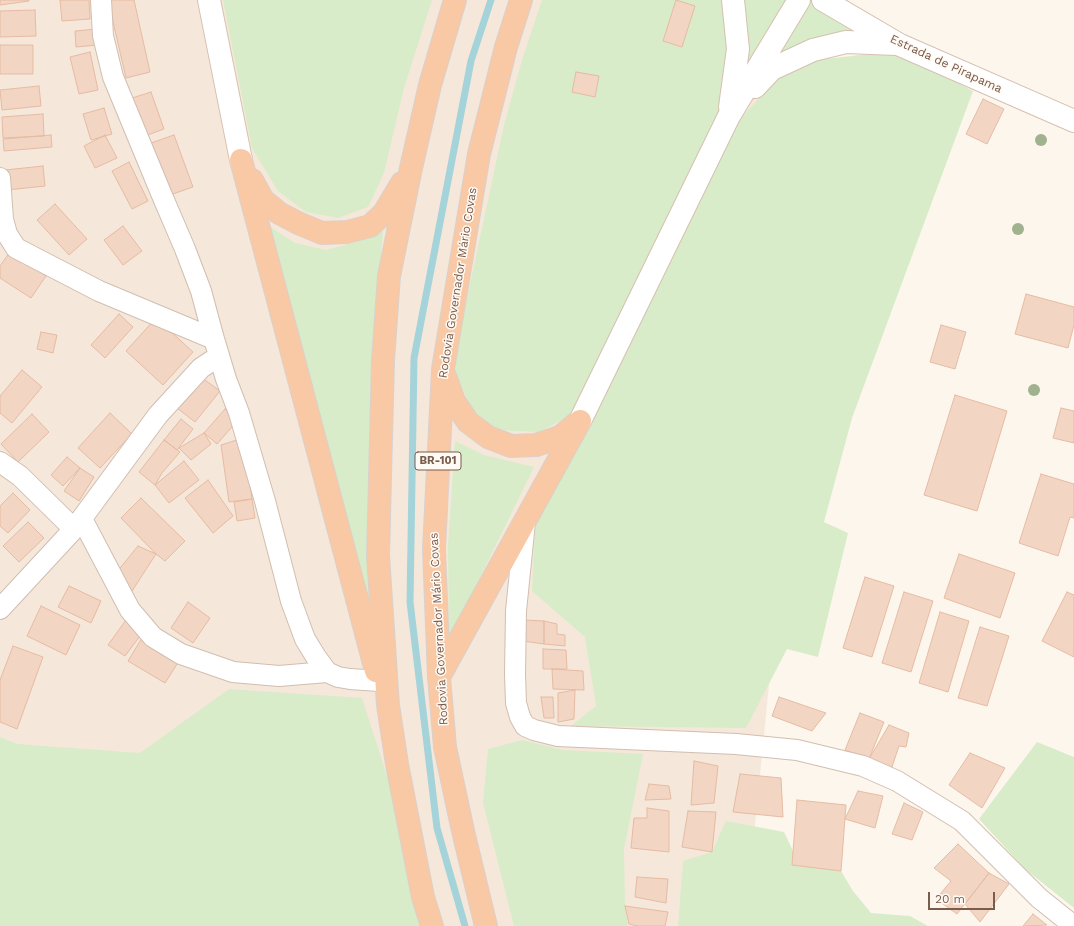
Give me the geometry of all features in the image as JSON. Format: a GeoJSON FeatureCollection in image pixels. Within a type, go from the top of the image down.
{"type":"FeatureCollection","features":[{"type":"Feature","properties":{"kind":"highway"},"geometry":{"type":"LineString","coordinates":[[432,926],[423,897],[397,764],[388,705],[378,555],[383,360],[389,276],[430,85],[455,0]]}},
{"type":"Feature","properties":{"kind":"highway","name":"Rodovia Governador Mário Covas"},"geometry":{"type":"LineString","coordinates":[[486,926],[462,831],[445,747],[439,677],[434,549],[443,369],[479,154],[506,47],[521,0]]}},
{"type":"Feature","properties":{"kind":"highway"},"geometry":{"type":"LineString","coordinates":[[241,160],[263,200],[279,213],[322,233],[347,232],[370,226],[384,213],[411,168]]}},
{"type":"Feature","properties":{"kind":"highway"},"geometry":{"type":"LineString","coordinates":[[241,160],[379,681],[388,705]]}},
{"type":"Feature","properties":{"kind":"highway"},"geometry":{"type":"LineString","coordinates":[[443,369],[454,401],[468,422],[488,437],[511,446],[536,445],[560,437],[580,422]]}},
{"type":"Feature","properties":{"kind":"highway"},"geometry":{"type":"LineString","coordinates":[[439,677],[580,422]]}},
{"type":"Feature","properties":{"kind":"main road"},"geometry":{"type":"LineString","coordinates":[[209,0],[241,160]]}},
{"type":"Feature","properties":{"kind":"main road"},"geometry":{"type":"LineString","coordinates":[[729,116],[738,49],[733,0]]}},
{"type":"Feature","properties":{"kind":"main road"},"geometry":{"type":"LineString","coordinates":[[580,422],[729,116],[799,0]]}},
{"type":"Feature","properties":{"kind":"main road","name":"Estrada de Pirapama"},"geometry":{"type":"LineString","coordinates":[[822,0],[900,44],[1074,121]]}},
{"type":"Feature","properties":{"kind":"main road"},"geometry":{"type":"LineString","coordinates":[[729,116],[772,69],[813,50],[846,42],[900,44]]}},
{"type":"Feature","properties":{"kind":"street"},"geometry":{"type":"LineString","coordinates":[[100,0],[102,36],[113,77],[201,291],[216,348],[239,413],[265,501],[291,601],[305,639],[327,672]]}},
{"type":"Feature","properties":{"kind":"street"},"geometry":{"type":"LineString","coordinates":[[0,178],[7,234],[16,248],[99,291],[216,348]]}},
{"type":"Feature","properties":{"kind":"street"},"geometry":{"type":"LineString","coordinates":[[0,609],[78,524],[158,415],[201,368],[216,348]]}},
{"type":"Feature","properties":{"kind":"street"},"geometry":{"type":"LineString","coordinates":[[0,462],[20,476],[78,524],[130,610],[153,637],[181,654],[233,672],[279,676],[327,672],[338,677],[379,681]]}},
{"type":"Feature","properties":{"kind":"street"},"geometry":{"type":"LineString","coordinates":[[525,522],[516,611],[515,674],[516,703],[520,718],[526,726],[534,730],[558,736],[736,744],[798,750],[863,766],[897,781],[962,821],[1039,898],[1074,926]]}},
{"type":"Feature","properties":{"kind":"shaded area"},"geometry":{"type":"Polygon","coordinates":[[[0,0],[837,0],[745,926],[0,926],[0,0]]]}},
{"type":"Feature","properties":{"kind":"green space"},"geometry":{"type":"Polygon","coordinates":[[[223,0],[432,0],[404,88],[384,173],[368,207],[338,218],[306,212],[278,191],[252,148],[223,0]]]}},
{"type":"Feature","properties":{"kind":"green space"},"geometry":{"type":"Polygon","coordinates":[[[542,0],[724,0],[728,17],[722,113],[571,416],[538,432],[497,430],[473,410],[452,368],[504,125],[522,60],[542,0]]]}},
{"type":"Feature","properties":{"kind":"green space"},"geometry":{"type":"Polygon","coordinates":[[[735,0],[794,0],[735,100],[735,0]]]}},
{"type":"Feature","properties":{"kind":"green space"},"geometry":{"type":"Polygon","coordinates":[[[805,0],[816,0],[888,40],[770,63],[805,0]]]}},
{"type":"Feature","properties":{"kind":"green space"},"geometry":{"type":"Polygon","coordinates":[[[902,53],[973,91],[852,418],[824,522],[848,533],[818,657],[787,649],[746,728],[571,726],[596,706],[585,637],[532,591],[535,525],[624,353],[741,118],[777,79],[817,60],[860,55],[902,53]]]}},
{"type":"Feature","properties":{"kind":"green space"},"geometry":{"type":"Polygon","coordinates":[[[269,226],[295,243],[326,250],[360,241],[383,231],[371,384],[367,522],[372,621],[269,226]]]}},
{"type":"Feature","properties":{"kind":"green space"},"geometry":{"type":"Polygon","coordinates":[[[455,441],[484,455],[534,467],[449,641],[448,545],[455,441]]]}},
{"type":"Feature","properties":{"kind":"green space"},"geometry":{"type":"Polygon","coordinates":[[[229,689],[362,698],[435,926],[0,926],[0,737],[18,744],[140,753],[229,689]]]}},
{"type":"Feature","properties":{"kind":"green space"},"geometry":{"type":"Polygon","coordinates":[[[522,740],[563,750],[643,754],[624,849],[625,906],[628,926],[514,926],[483,803],[488,749],[522,740]]]}},
{"type":"Feature","properties":{"kind":"green space"},"geometry":{"type":"Polygon","coordinates":[[[1037,742],[1074,757],[1074,908],[1025,869],[979,819],[1037,742]]]}},
{"type":"Feature","properties":{"kind":"green space"},"geometry":{"type":"Polygon","coordinates":[[[726,821],[784,832],[793,851],[841,871],[853,891],[871,913],[910,916],[928,926],[678,926],[683,861],[712,852],[726,821]]]}},
{"type":"Feature","properties":{"kind":"building"},"geometry":{"type":"Polygon","coordinates":[[[0,0],[29,0],[29,1],[0,5],[0,0]]]}},
{"type":"Feature","properties":{"kind":"building"},"geometry":{"type":"Polygon","coordinates":[[[60,0],[89,0],[90,19],[62,21],[60,0]]]}},
{"type":"Feature","properties":{"kind":"building"},"geometry":{"type":"Polygon","coordinates":[[[108,0],[134,0],[150,72],[126,78],[108,0]]]}},
{"type":"Feature","properties":{"kind":"building"},"geometry":{"type":"Polygon","coordinates":[[[676,0],[695,6],[682,47],[663,41],[676,0]]]}},
{"type":"Feature","properties":{"kind":"building"},"geometry":{"type":"Polygon","coordinates":[[[35,10],[36,36],[0,37],[0,11],[35,10]]]}},
{"type":"Feature","properties":{"kind":"building"},"geometry":{"type":"Polygon","coordinates":[[[97,29],[98,45],[76,47],[75,31],[97,29]]]}},
{"type":"Feature","properties":{"kind":"building"},"geometry":{"type":"Polygon","coordinates":[[[0,45],[33,45],[33,74],[0,74],[0,45]]]}},
{"type":"Feature","properties":{"kind":"building"},"geometry":{"type":"Polygon","coordinates":[[[90,52],[98,90],[79,94],[70,57],[90,52]]]}},
{"type":"Feature","properties":{"kind":"building"},"geometry":{"type":"Polygon","coordinates":[[[576,72],[599,76],[595,97],[572,92],[576,72]]]}},
{"type":"Feature","properties":{"kind":"building"},"geometry":{"type":"Polygon","coordinates":[[[39,86],[41,106],[2,110],[0,90],[39,86]]]}},
{"type":"Feature","properties":{"kind":"building"},"geometry":{"type":"Polygon","coordinates":[[[151,92],[164,129],[142,137],[129,99],[151,92]]]}},
{"type":"Feature","properties":{"kind":"building"},"geometry":{"type":"Polygon","coordinates":[[[983,99],[1004,109],[987,144],[966,134],[983,99]]]}},
{"type":"Feature","properties":{"kind":"building"},"geometry":{"type":"Polygon","coordinates":[[[104,108],[112,134],[91,140],[83,114],[104,108]]]}},
{"type":"Feature","properties":{"kind":"building"},"geometry":{"type":"Polygon","coordinates":[[[43,114],[44,136],[3,138],[2,117],[43,114]]]}},
{"type":"Feature","properties":{"kind":"building"},"geometry":{"type":"Polygon","coordinates":[[[51,135],[52,147],[4,151],[3,139],[51,135]]]}},
{"type":"Feature","properties":{"kind":"building"},"geometry":{"type":"Polygon","coordinates":[[[105,135],[117,158],[95,168],[84,146],[105,135]]]}},
{"type":"Feature","properties":{"kind":"building"},"geometry":{"type":"Polygon","coordinates":[[[174,135],[193,187],[170,195],[151,143],[174,135]]]}},
{"type":"Feature","properties":{"kind":"building"},"geometry":{"type":"Polygon","coordinates":[[[129,162],[148,201],[132,209],[112,171],[129,162]]]}},
{"type":"Feature","properties":{"kind":"building"},"geometry":{"type":"Polygon","coordinates":[[[43,166],[45,186],[7,190],[5,170],[43,166]]]}},
{"type":"Feature","properties":{"kind":"building"},"geometry":{"type":"Polygon","coordinates":[[[55,204],[87,239],[69,255],[37,220],[55,204]]]}},
{"type":"Feature","properties":{"kind":"building"},"geometry":{"type":"Polygon","coordinates":[[[123,226],[142,251],[123,265],[104,240],[123,226]]]}},
{"type":"Feature","properties":{"kind":"building"},"geometry":{"type":"Polygon","coordinates":[[[10,252],[46,276],[31,298],[0,278],[0,266],[10,252]]]}},
{"type":"Feature","properties":{"kind":"building"},"geometry":{"type":"Polygon","coordinates":[[[1026,294],[1074,307],[1074,325],[1068,348],[1015,334],[1026,294]]]}},
{"type":"Feature","properties":{"kind":"building"},"geometry":{"type":"Polygon","coordinates":[[[119,314],[133,327],[105,358],[91,345],[119,314]]]}},
{"type":"Feature","properties":{"kind":"building"},"geometry":{"type":"Polygon","coordinates":[[[156,318],[193,352],[163,385],[126,351],[156,318]]]}},
{"type":"Feature","properties":{"kind":"building"},"geometry":{"type":"Polygon","coordinates":[[[941,325],[966,332],[955,369],[930,362],[941,325]]]}},
{"type":"Feature","properties":{"kind":"building"},"geometry":{"type":"Polygon","coordinates":[[[41,332],[57,335],[53,353],[37,349],[41,332]]]}},
{"type":"Feature","properties":{"kind":"building"},"geometry":{"type":"Polygon","coordinates":[[[22,370],[42,387],[12,423],[0,413],[0,396],[22,370]]]}},
{"type":"Feature","properties":{"kind":"building"},"geometry":{"type":"Polygon","coordinates":[[[201,377],[220,391],[195,422],[177,408],[201,377]]]}},
{"type":"Feature","properties":{"kind":"building"},"geometry":{"type":"Polygon","coordinates":[[[955,395],[1007,411],[977,511],[924,495],[955,395]]]}},
{"type":"Feature","properties":{"kind":"building"},"geometry":{"type":"Polygon","coordinates":[[[1061,408],[1074,411],[1074,443],[1053,438],[1061,408]]]}},
{"type":"Feature","properties":{"kind":"building"},"geometry":{"type":"Polygon","coordinates":[[[225,409],[238,420],[217,444],[204,433],[225,409]]]}},
{"type":"Feature","properties":{"kind":"building"},"geometry":{"type":"Polygon","coordinates":[[[110,413],[132,434],[100,468],[78,448],[110,413]]]}},
{"type":"Feature","properties":{"kind":"building"},"geometry":{"type":"Polygon","coordinates":[[[32,414],[49,432],[18,462],[1,444],[32,414]]]}},
{"type":"Feature","properties":{"kind":"building"},"geometry":{"type":"Polygon","coordinates":[[[181,419],[193,429],[177,450],[164,440],[181,419]]]}},
{"type":"Feature","properties":{"kind":"building"},"geometry":{"type":"Polygon","coordinates":[[[204,433],[211,444],[191,460],[179,448],[204,433]]]}},
{"type":"Feature","properties":{"kind":"building"},"geometry":{"type":"Polygon","coordinates":[[[243,438],[252,499],[229,502],[221,445],[243,438]]]}},
{"type":"Feature","properties":{"kind":"building"},"geometry":{"type":"Polygon","coordinates":[[[164,440],[180,452],[162,473],[155,485],[139,472],[164,440]]]}},
{"type":"Feature","properties":{"kind":"building"},"geometry":{"type":"Polygon","coordinates":[[[67,457],[80,468],[63,486],[51,475],[67,457]]]}},
{"type":"Feature","properties":{"kind":"building"},"geometry":{"type":"Polygon","coordinates":[[[184,461],[199,480],[169,503],[155,485],[184,461]]]}},
{"type":"Feature","properties":{"kind":"building"},"geometry":{"type":"Polygon","coordinates":[[[80,468],[94,477],[79,501],[64,491],[80,468]]]}},
{"type":"Feature","properties":{"kind":"building"},"geometry":{"type":"Polygon","coordinates":[[[1041,474],[1074,484],[1074,518],[1070,517],[1058,556],[1019,543],[1041,474]]]}},
{"type":"Feature","properties":{"kind":"building"},"geometry":{"type":"Polygon","coordinates":[[[208,480],[233,516],[213,533],[185,498],[208,480]]]}},
{"type":"Feature","properties":{"kind":"building"},"geometry":{"type":"Polygon","coordinates":[[[13,493],[30,510],[8,533],[0,526],[0,506],[13,493]]]}},
{"type":"Feature","properties":{"kind":"building"},"geometry":{"type":"Polygon","coordinates":[[[141,498],[185,541],[165,561],[156,554],[121,518],[141,498]]]}},
{"type":"Feature","properties":{"kind":"building"},"geometry":{"type":"Polygon","coordinates":[[[252,499],[255,518],[237,521],[234,502],[252,499]]]}},
{"type":"Feature","properties":{"kind":"building"},"geometry":{"type":"Polygon","coordinates":[[[28,522],[44,538],[19,562],[3,546],[28,522]]]}},
{"type":"Feature","properties":{"kind":"building"},"geometry":{"type":"Polygon","coordinates":[[[138,546],[156,554],[132,591],[116,573],[138,546]]]}},
{"type":"Feature","properties":{"kind":"building"},"geometry":{"type":"Polygon","coordinates":[[[959,554],[1015,573],[1000,618],[944,598],[959,554]]]}},
{"type":"Feature","properties":{"kind":"building"},"geometry":{"type":"Polygon","coordinates":[[[865,577],[894,586],[872,657],[843,648],[865,577]]]}},
{"type":"Feature","properties":{"kind":"building"},"geometry":{"type":"Polygon","coordinates":[[[69,586],[101,601],[91,623],[58,607],[69,586]]]}},
{"type":"Feature","properties":{"kind":"building"},"geometry":{"type":"Polygon","coordinates":[[[904,592],[933,601],[911,672],[882,663],[904,592]]]}},
{"type":"Feature","properties":{"kind":"building"},"geometry":{"type":"Polygon","coordinates":[[[1067,592],[1074,595],[1074,657],[1042,641],[1067,592]]]}},
{"type":"Feature","properties":{"kind":"building"},"geometry":{"type":"Polygon","coordinates":[[[188,602],[210,618],[193,643],[171,628],[188,602]]]}},
{"type":"Feature","properties":{"kind":"building"},"geometry":{"type":"Polygon","coordinates":[[[41,606],[80,625],[66,655],[27,636],[41,606]]]}},
{"type":"Feature","properties":{"kind":"building"},"geometry":{"type":"Polygon","coordinates":[[[940,612],[969,621],[948,692],[919,683],[940,612]]]}},
{"type":"Feature","properties":{"kind":"building"},"geometry":{"type":"Polygon","coordinates":[[[126,620],[143,632],[125,656],[108,645],[126,620]]]}},
{"type":"Feature","properties":{"kind":"building"},"geometry":{"type":"Polygon","coordinates":[[[524,620],[544,621],[544,644],[523,641],[524,620]]]}},
{"type":"Feature","properties":{"kind":"building"},"geometry":{"type":"Polygon","coordinates":[[[544,621],[557,624],[557,634],[565,635],[565,646],[544,644],[544,621]]]}},
{"type":"Feature","properties":{"kind":"building"},"geometry":{"type":"Polygon","coordinates":[[[980,627],[1009,636],[987,706],[958,698],[980,627]]]}},
{"type":"Feature","properties":{"kind":"building"},"geometry":{"type":"Polygon","coordinates":[[[142,638],[179,661],[165,683],[128,661],[142,638]]]}},
{"type":"Feature","properties":{"kind":"building"},"geometry":{"type":"Polygon","coordinates":[[[13,646],[43,657],[17,729],[0,722],[0,680],[13,646]]]}},
{"type":"Feature","properties":{"kind":"building"},"geometry":{"type":"Polygon","coordinates":[[[543,649],[566,650],[567,669],[543,669],[543,649]]]}},
{"type":"Feature","properties":{"kind":"building"},"geometry":{"type":"Polygon","coordinates":[[[552,669],[583,671],[584,690],[553,689],[552,669]]]}},
{"type":"Feature","properties":{"kind":"building"},"geometry":{"type":"Polygon","coordinates":[[[575,690],[574,719],[558,722],[558,693],[575,690]]]}},
{"type":"Feature","properties":{"kind":"building"},"geometry":{"type":"Polygon","coordinates":[[[541,697],[553,697],[554,718],[544,718],[541,697]]]}},
{"type":"Feature","properties":{"kind":"building"},"geometry":{"type":"Polygon","coordinates":[[[779,697],[826,713],[812,731],[772,716],[779,697]]]}},
{"type":"Feature","properties":{"kind":"building"},"geometry":{"type":"Polygon","coordinates":[[[860,713],[884,722],[869,759],[845,750],[860,713]]]}},
{"type":"Feature","properties":{"kind":"building"},"geometry":{"type":"Polygon","coordinates":[[[889,725],[909,733],[906,747],[899,746],[891,770],[869,759],[889,725]]]}},
{"type":"Feature","properties":{"kind":"building"},"geometry":{"type":"Polygon","coordinates":[[[970,753],[1005,768],[982,808],[949,785],[970,753]]]}},
{"type":"Feature","properties":{"kind":"building"},"geometry":{"type":"Polygon","coordinates":[[[694,761],[718,766],[714,803],[691,805],[694,761]]]}},
{"type":"Feature","properties":{"kind":"building"},"geometry":{"type":"Polygon","coordinates":[[[740,774],[781,778],[783,817],[733,812],[740,774]]]}},
{"type":"Feature","properties":{"kind":"building"},"geometry":{"type":"Polygon","coordinates":[[[649,784],[669,786],[671,799],[645,800],[649,784]]]}},
{"type":"Feature","properties":{"kind":"building"},"geometry":{"type":"Polygon","coordinates":[[[858,791],[883,796],[875,828],[845,819],[858,791]]]}},
{"type":"Feature","properties":{"kind":"building"},"geometry":{"type":"Polygon","coordinates":[[[797,800],[846,805],[841,871],[792,865],[797,800]]]}},
{"type":"Feature","properties":{"kind":"building"},"geometry":{"type":"Polygon","coordinates":[[[904,803],[923,812],[912,840],[892,834],[904,803]]]}},
{"type":"Feature","properties":{"kind":"building"},"geometry":{"type":"Polygon","coordinates":[[[647,808],[669,811],[669,852],[631,848],[634,818],[647,818],[647,808]]]}},
{"type":"Feature","properties":{"kind":"building"},"geometry":{"type":"Polygon","coordinates":[[[688,811],[716,812],[712,852],[682,847],[688,811]]]}},
{"type":"Feature","properties":{"kind":"building"},"geometry":{"type":"Polygon","coordinates":[[[958,844],[989,873],[957,914],[936,899],[951,881],[934,868],[958,844]]]}},
{"type":"Feature","properties":{"kind":"building"},"geometry":{"type":"Polygon","coordinates":[[[989,873],[1009,884],[980,922],[965,904],[989,873]]]}},
{"type":"Feature","properties":{"kind":"building"},"geometry":{"type":"Polygon","coordinates":[[[637,877],[668,879],[666,903],[635,897],[637,877]]]}},
{"type":"Feature","properties":{"kind":"building"},"geometry":{"type":"Polygon","coordinates":[[[625,906],[668,912],[665,926],[637,926],[629,924],[625,906]]]}},
{"type":"Feature","properties":{"kind":"building"},"geometry":{"type":"Polygon","coordinates":[[[1033,914],[1047,925],[1023,926],[1033,914]]]}},
{"type":"Feature","properties":{"kind":"waterway"},"geometry":{"type":"LineString","coordinates":[[465,926],[437,828],[410,602],[414,358],[471,61],[491,0]]}}]}
